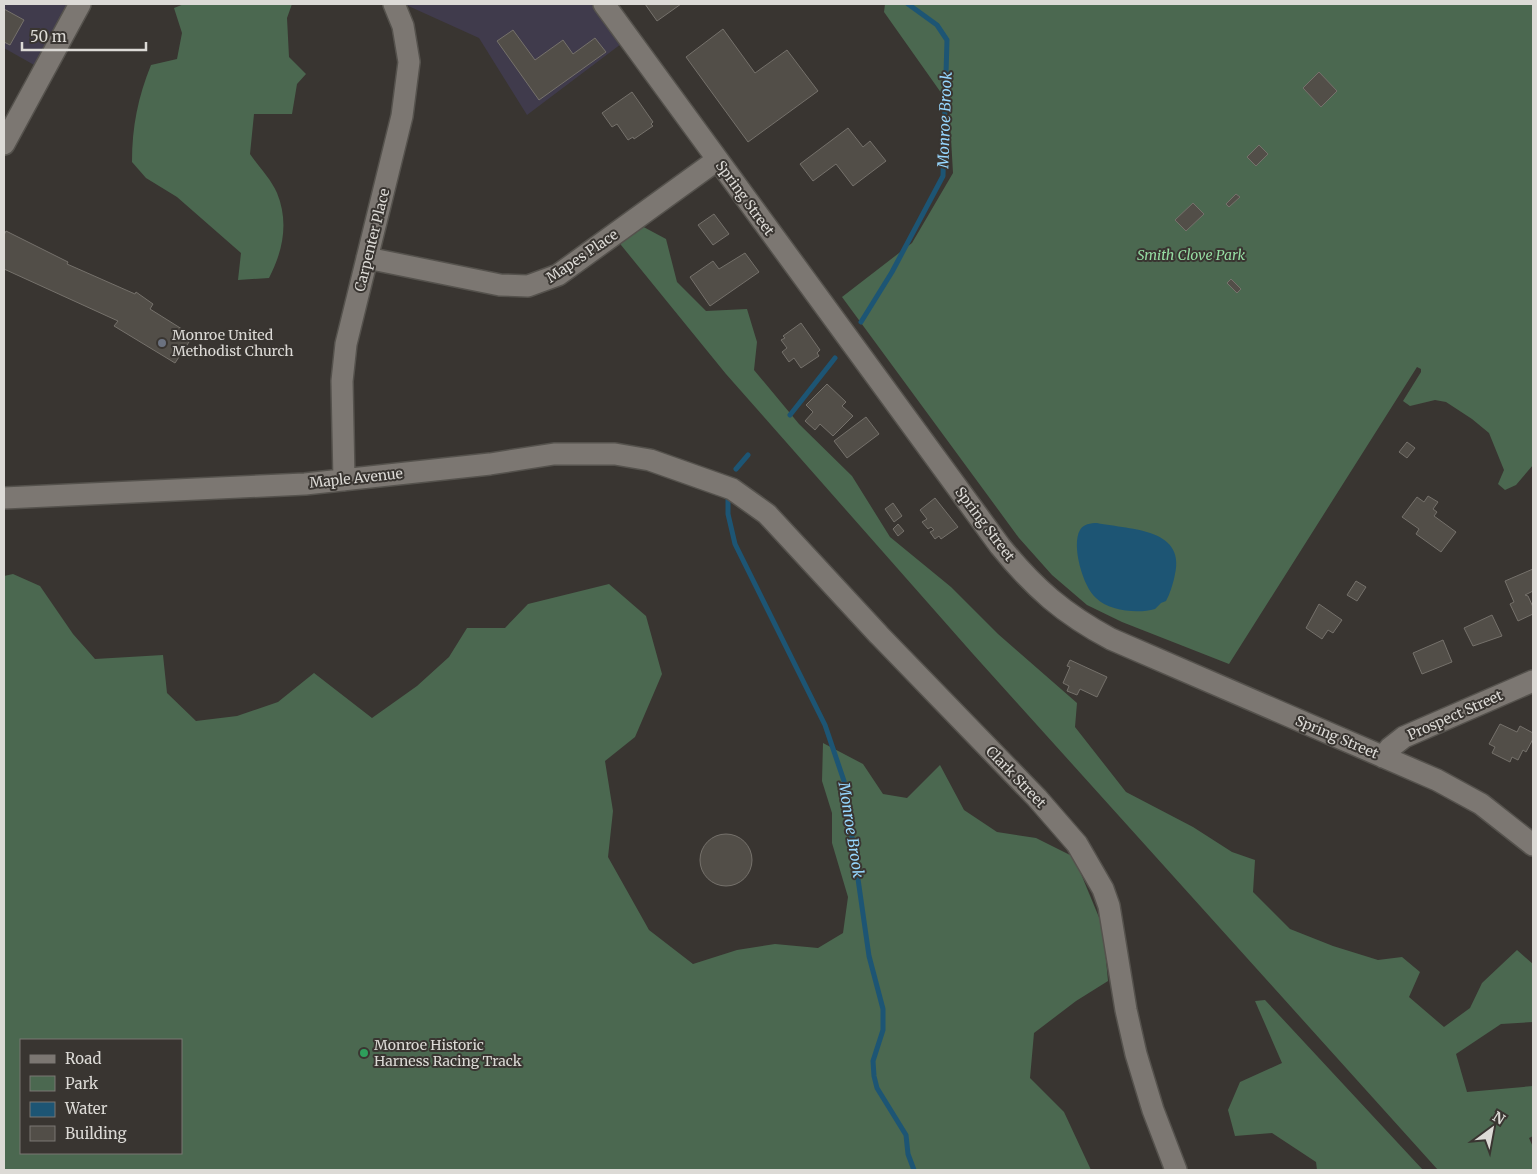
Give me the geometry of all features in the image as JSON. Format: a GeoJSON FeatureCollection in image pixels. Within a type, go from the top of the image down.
{"type":"FeatureCollection","features":[{"type":"Feature","properties":{"kind":"street"},"geometry":{"type":"LineString","coordinates":[[4,144],[80,4]]}},
{"type":"Feature","properties":{"kind":"street","name":"Carpenter Place"},"geometry":{"type":"LineString","coordinates":[[344,480],[343,372],[346,344],[402,116],[409,62],[403,26],[394,4]]}},
{"type":"Feature","properties":{"kind":"street","name":"Spring Street"},"geometry":{"type":"LineString","coordinates":[[604,4],[994,538],[1042,594],[1067,614],[1111,640],[1437,780],[1481,804],[1533,845]]}},
{"type":"Feature","properties":{"kind":"street","name":"Mapes Place"},"geometry":{"type":"LineString","coordinates":[[367,258],[500,285],[537,284],[571,267],[718,160]]}},
{"type":"Feature","properties":{"kind":"street","name":"Maple Avenue"},"geometry":{"type":"LineString","coordinates":[[4,498],[306,484],[554,454],[615,454],[650,460],[705,478]]}},
{"type":"Feature","properties":{"kind":"street","name":"Clark Street"},"geometry":{"type":"LineString","coordinates":[[705,478],[732,489],[767,514],[879,635],[1037,798],[1077,844],[1103,888],[1136,1054],[1153,1110],[1176,1170]]}},
{"type":"Feature","properties":{"kind":"street","name":"Prospect Street"},"geometry":{"type":"LineString","coordinates":[[1383,757],[1390,748],[1404,737],[1533,680]]}},
{"type":"Feature","properties":{"kind":"shaded area"},"geometry":{"type":"Polygon","coordinates":[[[4,4],[80,4],[43,70],[4,48],[4,4]]]}},
{"type":"Feature","properties":{"kind":"shaded area"},"geometry":{"type":"Polygon","coordinates":[[[404,4],[591,4],[621,44],[527,115],[479,38],[404,4]]]}},
{"type":"Feature","properties":{"kind":"green space"},"geometry":{"type":"Polygon","coordinates":[[[184,4],[292,4],[287,18],[289,57],[306,74],[297,84],[292,114],[254,114],[250,154],[277,193],[283,215],[281,247],[269,278],[238,280],[241,253],[177,197],[146,178],[132,162],[133,137],[143,89],[151,65],[177,59],[182,33],[174,8],[184,4]]]}},
{"type":"Feature","properties":{"kind":"green space","name":"Smith Clove Park"},"geometry":{"type":"Polygon","coordinates":[[[885,4],[1533,4],[1533,465],[1516,485],[1505,490],[1498,484],[1504,470],[1489,433],[1446,402],[1435,400],[1410,406],[1403,401],[1421,372],[1421,369],[1417,367],[1229,664],[1122,622],[1087,605],[1052,575],[1019,538],[842,297],[912,243],[953,173],[949,104],[884,12],[885,4]]]}},
{"type":"Feature","properties":{"kind":"green space"},"geometry":{"type":"Polygon","coordinates":[[[638,224],[666,239],[677,282],[706,311],[747,309],[757,342],[754,370],[799,424],[852,476],[890,537],[951,587],[998,634],[1077,703],[1075,727],[1126,792],[1193,827],[1232,852],[1255,860],[1253,892],[1290,929],[1333,946],[1378,960],[1402,957],[1420,972],[1409,997],[1444,1027],[1470,1008],[1482,983],[1517,950],[1533,964],[1533,1022],[1501,1024],[1456,1054],[1467,1092],[1533,1086],[1533,1136],[1529,1138],[1533,1147],[1533,1170],[1438,1170],[973,654],[726,374],[621,245],[621,238],[638,224]]]}},
{"type":"Feature","properties":{"kind":"green space"},"geometry":{"type":"Polygon","coordinates":[[[13,574],[40,586],[73,634],[95,659],[163,655],[167,693],[196,721],[237,716],[278,702],[314,673],[372,718],[417,686],[449,657],[467,628],[505,628],[528,604],[609,584],[646,616],[662,674],[635,737],[605,761],[613,811],[608,857],[649,930],[693,964],[737,950],[775,944],[818,948],[843,933],[848,897],[832,843],[832,813],[822,781],[823,743],[863,764],[883,794],[907,798],[940,765],[964,810],[997,832],[1036,838],[1074,857],[1103,927],[1108,981],[1076,1001],[1034,1033],[1030,1078],[1064,1112],[1091,1170],[4,1170],[4,576],[13,574]]]}},
{"type":"Feature","properties":{"kind":"green space"},"geometry":{"type":"Polygon","coordinates":[[[1265,1000],[1423,1170],[1317,1170],[1316,1162],[1272,1133],[1235,1136],[1228,1110],[1240,1082],[1282,1063],[1255,1001],[1265,1000]]]}},
{"type":"Feature","properties":{"kind":"water"},"geometry":{"type":"Polygon","coordinates":[[[1097,523],[1154,534],[1165,541],[1173,550],[1176,562],[1174,579],[1166,601],[1155,609],[1132,611],[1108,606],[1091,593],[1080,566],[1077,545],[1081,528],[1087,524],[1097,523]]]}},
{"type":"Feature","properties":{"kind":"building"},"geometry":{"type":"Polygon","coordinates":[[[645,4],[681,4],[657,21],[645,4]]]}},
{"type":"Feature","properties":{"kind":"building"},"geometry":{"type":"Polygon","coordinates":[[[4,9],[24,20],[10,45],[4,42],[4,9]]]}},
{"type":"Feature","properties":{"kind":"building"},"geometry":{"type":"Polygon","coordinates":[[[723,29],[755,73],[787,50],[818,91],[748,142],[686,57],[723,29]]]}},
{"type":"Feature","properties":{"kind":"building"},"geometry":{"type":"Polygon","coordinates":[[[513,30],[535,60],[563,40],[573,54],[595,38],[606,52],[539,100],[497,41],[513,30]]]}},
{"type":"Feature","properties":{"kind":"building"},"geometry":{"type":"Polygon","coordinates":[[[1319,72],[1337,91],[1321,107],[1303,88],[1319,72]]]}},
{"type":"Feature","properties":{"kind":"building"},"geometry":{"type":"Polygon","coordinates":[[[632,92],[653,122],[651,124],[653,126],[634,139],[633,137],[628,140],[617,124],[612,127],[602,113],[632,92]]]}},
{"type":"Feature","properties":{"kind":"building"},"geometry":{"type":"Polygon","coordinates":[[[848,128],[863,147],[870,141],[886,161],[853,186],[836,164],[813,181],[800,164],[848,128]]]}},
{"type":"Feature","properties":{"kind":"building"},"geometry":{"type":"Polygon","coordinates":[[[1259,145],[1268,154],[1256,166],[1247,157],[1259,145]]]}},
{"type":"Feature","properties":{"kind":"building"},"geometry":{"type":"Polygon","coordinates":[[[1236,194],[1240,197],[1229,207],[1226,204],[1236,194]]]}},
{"type":"Feature","properties":{"kind":"building"},"geometry":{"type":"Polygon","coordinates":[[[1193,203],[1204,214],[1186,231],[1175,220],[1193,203]]]}},
{"type":"Feature","properties":{"kind":"building"},"geometry":{"type":"Polygon","coordinates":[[[714,214],[729,234],[713,245],[698,225],[714,214]]]}},
{"type":"Feature","properties":{"kind":"building"},"geometry":{"type":"Polygon","coordinates":[[[6,231],[68,262],[67,264],[135,294],[136,292],[153,304],[150,309],[193,336],[175,363],[114,326],[118,321],[4,269],[4,235],[6,231]]]}},
{"type":"Feature","properties":{"kind":"building"},"geometry":{"type":"Polygon","coordinates":[[[745,253],[759,272],[710,306],[690,277],[713,261],[719,269],[745,253]]]}},
{"type":"Feature","properties":{"kind":"building"},"geometry":{"type":"Polygon","coordinates":[[[1231,279],[1241,289],[1237,293],[1227,283],[1231,279]]]}},
{"type":"Feature","properties":{"kind":"building"},"geometry":{"type":"Polygon","coordinates":[[[801,323],[820,350],[817,353],[819,356],[801,368],[794,358],[789,362],[782,352],[787,348],[781,340],[785,338],[783,336],[801,323]]]}},
{"type":"Feature","properties":{"kind":"building"},"geometry":{"type":"Polygon","coordinates":[[[827,384],[846,402],[842,406],[853,416],[833,436],[820,424],[815,430],[805,421],[813,412],[806,405],[827,384]]]}},
{"type":"Feature","properties":{"kind":"building"},"geometry":{"type":"Polygon","coordinates":[[[866,417],[879,434],[847,458],[834,441],[866,417]]]}},
{"type":"Feature","properties":{"kind":"building"},"geometry":{"type":"Polygon","coordinates":[[[1407,442],[1415,448],[1407,458],[1399,452],[1407,442]]]}},
{"type":"Feature","properties":{"kind":"building"},"geometry":{"type":"Polygon","coordinates":[[[1428,496],[1438,502],[1433,509],[1437,512],[1434,516],[1456,532],[1441,552],[1416,534],[1419,529],[1402,517],[1417,497],[1424,502],[1428,496]]]}},
{"type":"Feature","properties":{"kind":"building"},"geometry":{"type":"Polygon","coordinates":[[[935,498],[958,527],[941,539],[939,536],[935,539],[930,532],[934,530],[931,527],[928,529],[922,522],[927,519],[920,510],[935,498]]]}},
{"type":"Feature","properties":{"kind":"building"},"geometry":{"type":"Polygon","coordinates":[[[893,503],[902,516],[894,522],[885,509],[893,503]]]}},
{"type":"Feature","properties":{"kind":"building"},"geometry":{"type":"Polygon","coordinates":[[[898,524],[904,531],[898,536],[893,529],[898,524]]]}},
{"type":"Feature","properties":{"kind":"building"},"geometry":{"type":"Polygon","coordinates":[[[1533,569],[1533,591],[1525,595],[1528,596],[1533,607],[1533,614],[1518,621],[1510,604],[1514,602],[1505,581],[1533,569]]]}},
{"type":"Feature","properties":{"kind":"building"},"geometry":{"type":"Polygon","coordinates":[[[1356,581],[1366,587],[1357,601],[1347,595],[1356,581]]]}},
{"type":"Feature","properties":{"kind":"building"},"geometry":{"type":"Polygon","coordinates":[[[1319,604],[1342,620],[1333,633],[1328,630],[1322,639],[1306,628],[1319,604]]]}},
{"type":"Feature","properties":{"kind":"building"},"geometry":{"type":"Polygon","coordinates":[[[1492,615],[1502,636],[1473,646],[1464,628],[1492,615]]]}},
{"type":"Feature","properties":{"kind":"building"},"geometry":{"type":"Polygon","coordinates":[[[1443,640],[1452,662],[1422,674],[1413,653],[1443,640]]]}},
{"type":"Feature","properties":{"kind":"building"},"geometry":{"type":"Polygon","coordinates":[[[1070,660],[1107,677],[1097,697],[1080,689],[1077,695],[1067,691],[1069,686],[1063,683],[1070,667],[1067,666],[1070,660]]]}},
{"type":"Feature","properties":{"kind":"building"},"geometry":{"type":"Polygon","coordinates":[[[1500,724],[1517,732],[1520,726],[1533,733],[1533,739],[1526,752],[1523,750],[1518,760],[1512,757],[1510,762],[1492,753],[1495,747],[1489,744],[1500,724]]]}},
{"type":"Feature","properties":{"kind":"building"},"geometry":{"type":"Polygon","coordinates":[[[726,834],[740,838],[748,846],[752,860],[748,874],[740,882],[726,886],[712,882],[704,874],[700,860],[704,846],[712,838],[726,834]]]}},
{"type":"Feature","properties":{"kind":"waterway","name":"Monroe Brook"},"geometry":{"type":"LineString","coordinates":[[861,322],[892,272],[943,176],[947,40],[937,25],[908,4]]}},
{"type":"Feature","properties":{"kind":"waterway","name":"Monroe Brook"},"geometry":{"type":"LineString","coordinates":[[790,415],[835,358]]}},
{"type":"Feature","properties":{"kind":"waterway","name":"Monroe Brook"},"geometry":{"type":"LineString","coordinates":[[736,469],[748,455]]}},
{"type":"Feature","properties":{"kind":"waterway","name":"Monroe Brook"},"geometry":{"type":"LineString","coordinates":[[728,500],[728,514],[735,544],[825,725],[844,781],[869,956],[883,1009],[883,1030],[873,1061],[874,1076],[877,1088],[906,1135],[908,1154],[914,1170]]}},
{"type":"Feature","properties":{"kind":"place","name":"Monroe United Methodist Church"},"geometry":{"type":"Point","coordinates":[162,343]}},
{"type":"Feature","properties":{"kind":"place","name":"Monroe Historic Harness Racing Track"},"geometry":{"type":"Point","coordinates":[364,1053]}}]}
